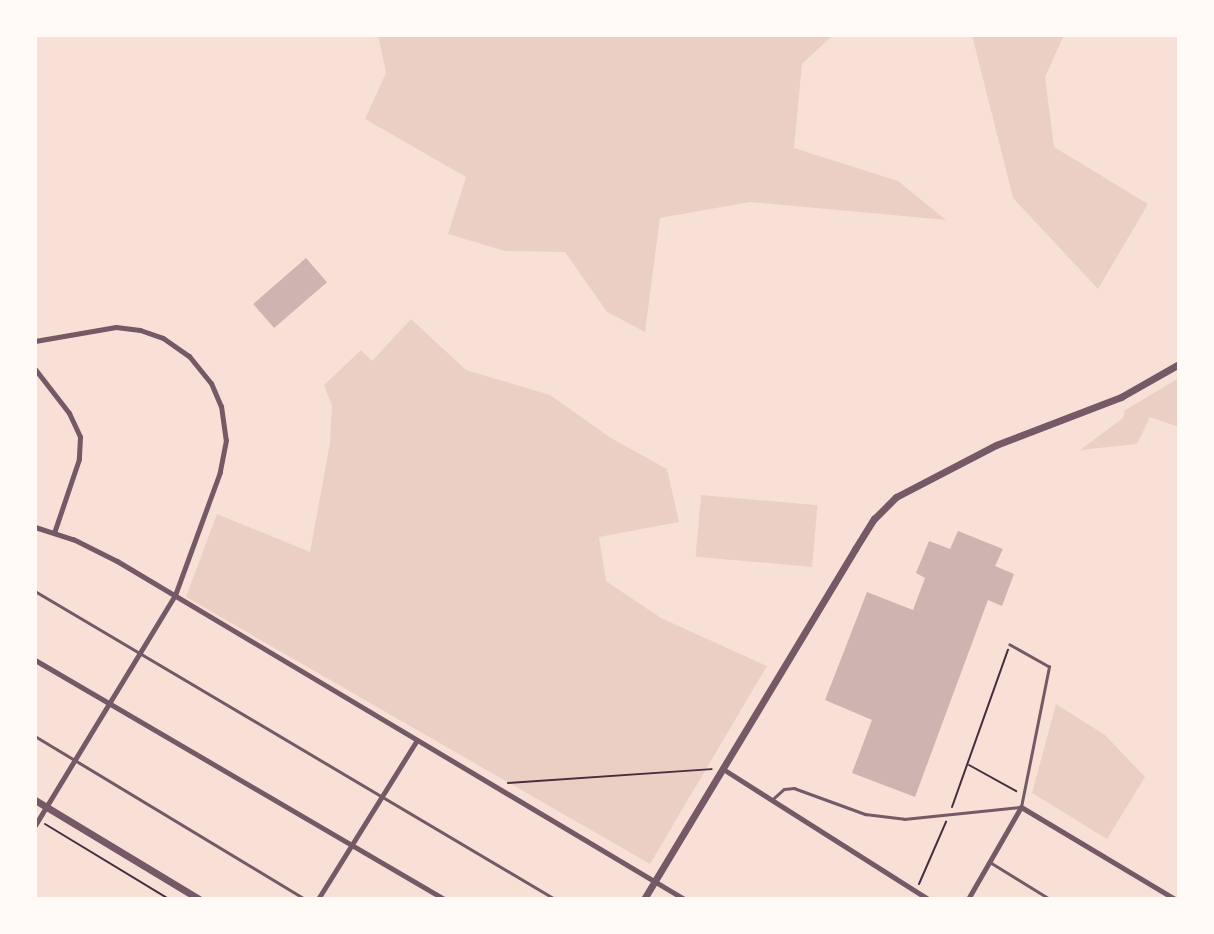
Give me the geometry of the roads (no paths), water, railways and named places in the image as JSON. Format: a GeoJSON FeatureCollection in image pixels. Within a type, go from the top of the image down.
{"type":"FeatureCollection","features":[{"type":"Feature","properties":{"kind":"street"},"geometry":{"type":"LineString","coordinates":[[35,341],[97,329],[140,330],[172,343],[204,372],[221,406],[225,451],[175,595],[36,823]]}},
{"type":"Feature","properties":{"kind":"street"},"geometry":{"type":"LineString","coordinates":[[643,899],[874,519],[896,497],[996,445],[1121,397],[1179,363]]}},
{"type":"Feature","properties":{"kind":"street"},"geometry":{"type":"LineString","coordinates":[[35,369],[69,413],[80,437],[79,459],[54,533]]}},
{"type":"Feature","properties":{"kind":"street"},"geometry":{"type":"LineString","coordinates":[[35,527],[91,547],[175,595],[684,899]]}},
{"type":"Feature","properties":{"kind":"street"},"geometry":{"type":"LineString","coordinates":[[35,660],[444,899]]}},
{"type":"Feature","properties":{"kind":"street"},"geometry":{"type":"LineString","coordinates":[[318,899],[417,740]]}},
{"type":"Feature","properties":{"kind":"street"},"geometry":{"type":"LineString","coordinates":[[723,769],[928,899]]}},
{"type":"Feature","properties":{"kind":"street"},"geometry":{"type":"LineString","coordinates":[[35,800],[199,899]]}},
{"type":"Feature","properties":{"kind":"street"},"geometry":{"type":"LineString","coordinates":[[968,899],[1021,807],[1175,899]]}},
{"type":"Feature","properties":{"kind":"lane"},"geometry":{"type":"LineString","coordinates":[[35,591],[555,899]]}},
{"type":"Feature","properties":{"kind":"lane"},"geometry":{"type":"LineString","coordinates":[[772,800],[784,789],[794,788],[865,814],[904,819],[1021,807],[1049,667],[1010,645]]}},
{"type":"Feature","properties":{"kind":"lane"},"geometry":{"type":"LineString","coordinates":[[35,736],[305,899]]}},
{"type":"Feature","properties":{"kind":"lane"},"geometry":{"type":"LineString","coordinates":[[990,862],[1050,899]]}}]}
